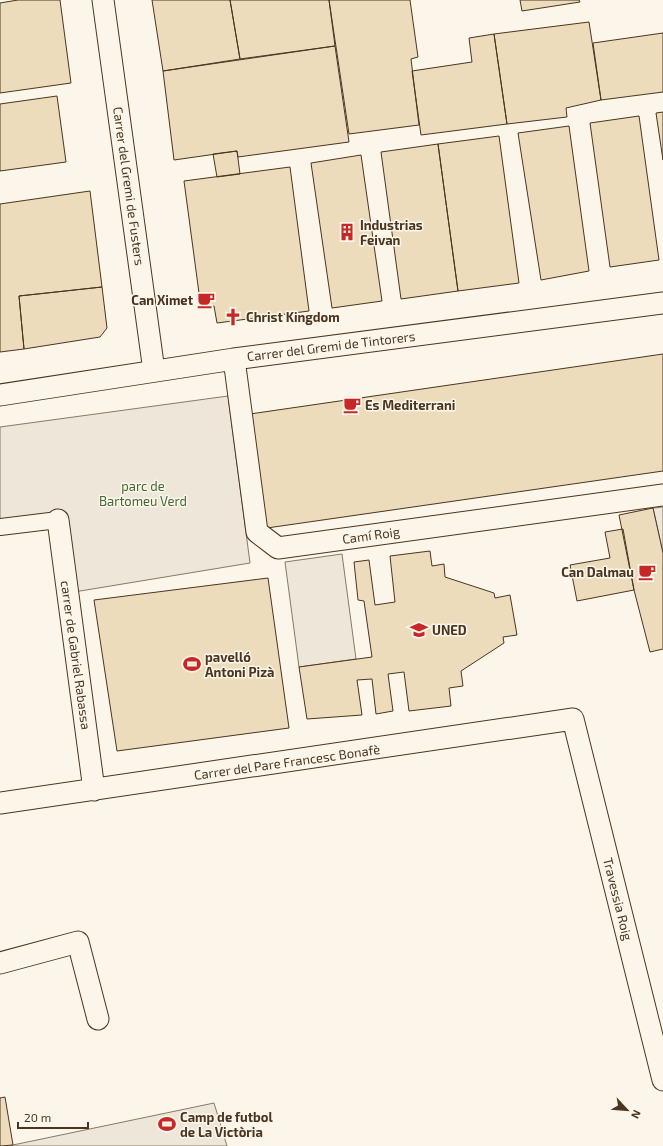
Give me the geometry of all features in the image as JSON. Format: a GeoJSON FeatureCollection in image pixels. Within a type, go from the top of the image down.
{"type":"FeatureCollection","features":[{"type":"Feature","properties":{"kind":"street","name":"Carrer del Gremi de Fusters"},"geometry":{"type":"LineString","coordinates":[[103,0],[154,371]]}},
{"type":"Feature","properties":{"kind":"street","name":"Carrer del Gremi de Tintorers"},"geometry":{"type":"LineString","coordinates":[[0,395],[234,359],[663,303]]}},
{"type":"Feature","properties":{"kind":"street","name":"Camí Roig"},"geometry":{"type":"LineString","coordinates":[[234,359],[257,532],[278,548],[663,494]]}},
{"type":"Feature","properties":{"kind":"street"},"geometry":{"type":"LineString","coordinates":[[0,527],[58,520]]}},
{"type":"Feature","properties":{"kind":"street","name":"carrer de Gabriel Rabassa"},"geometry":{"type":"LineString","coordinates":[[58,520],[94,790]]}},
{"type":"Feature","properties":{"kind":"street","name":"Carrer del Pare Francesc Bonafè"},"geometry":{"type":"LineString","coordinates":[[0,803],[574,719]]}},
{"type":"Feature","properties":{"kind":"street","name":"Travessia Roig"},"geometry":{"type":"LineString","coordinates":[[574,719],[663,1080]]}},
{"type":"Feature","properties":{"kind":"street"},"geometry":{"type":"LineString","coordinates":[[0,963],[78,942],[98,1018]]}},
{"type":"Feature","properties":{"kind":"green space","name":"parc de Bartomeu Verd"},"geometry":{"type":"Polygon","coordinates":[[[228,396],[250,563],[68,593],[58,520],[0,527],[0,427],[228,396]]]}},
{"type":"Feature","properties":{"kind":"green space","name":"Camp de futbol de La Victòria"},"geometry":{"type":"Polygon","coordinates":[[[214,1103],[227,1146],[9,1146],[13,1145],[214,1103]]]}},
{"type":"Feature","properties":{"kind":"shaded area"},"geometry":{"type":"Polygon","coordinates":[[[663,507],[663,553],[653,508],[663,507]]]}},
{"type":"Feature","properties":{"kind":"shaded area"},"geometry":{"type":"Polygon","coordinates":[[[342,554],[356,659],[299,667],[285,562],[342,554]]]}},
{"type":"Feature","properties":{"kind":"building"},"geometry":{"type":"Polygon","coordinates":[[[18,0],[60,0],[71,83],[0,93],[0,3],[18,0]]]}},
{"type":"Feature","properties":{"kind":"building"},"geometry":{"type":"Polygon","coordinates":[[[152,0],[230,0],[240,59],[163,71],[152,0]]]}},
{"type":"Feature","properties":{"kind":"building"},"geometry":{"type":"Polygon","coordinates":[[[230,0],[329,0],[335,46],[240,59],[230,0]]]}},
{"type":"Feature","properties":{"kind":"building"},"geometry":{"type":"Polygon","coordinates":[[[329,0],[410,0],[418,57],[411,59],[419,125],[349,134],[329,0]]]}},
{"type":"Feature","properties":{"kind":"building"},"geometry":{"type":"Polygon","coordinates":[[[520,0],[579,0],[580,2],[522,11],[520,0]]]}},
{"type":"Feature","properties":{"kind":"building"},"geometry":{"type":"Polygon","coordinates":[[[589,22],[601,100],[566,108],[567,117],[507,124],[494,34],[589,22]]]}},
{"type":"Feature","properties":{"kind":"building"},"geometry":{"type":"Polygon","coordinates":[[[663,33],[663,92],[601,100],[593,43],[663,33]]]}},
{"type":"Feature","properties":{"kind":"building"},"geometry":{"type":"Polygon","coordinates":[[[494,34],[507,124],[421,135],[412,71],[472,62],[469,38],[494,34]]]}},
{"type":"Feature","properties":{"kind":"building"},"geometry":{"type":"Polygon","coordinates":[[[335,46],[349,142],[238,157],[237,151],[174,160],[163,71],[335,46]]]}},
{"type":"Feature","properties":{"kind":"building"},"geometry":{"type":"Polygon","coordinates":[[[57,96],[66,162],[0,171],[0,104],[57,96]]]}},
{"type":"Feature","properties":{"kind":"building"},"geometry":{"type":"Polygon","coordinates":[[[663,112],[663,160],[656,113],[663,112]]]}},
{"type":"Feature","properties":{"kind":"building"},"geometry":{"type":"Polygon","coordinates":[[[639,116],[659,260],[610,267],[590,123],[639,116]]]}},
{"type":"Feature","properties":{"kind":"building"},"geometry":{"type":"Polygon","coordinates":[[[569,126],[589,271],[541,280],[518,133],[569,126]]]}},
{"type":"Feature","properties":{"kind":"building"},"geometry":{"type":"Polygon","coordinates":[[[499,136],[519,283],[458,291],[438,144],[499,136]]]}},
{"type":"Feature","properties":{"kind":"building"},"geometry":{"type":"Polygon","coordinates":[[[438,144],[458,291],[401,299],[381,152],[438,144]]]}},
{"type":"Feature","properties":{"kind":"building"},"geometry":{"type":"Polygon","coordinates":[[[237,151],[240,174],[217,177],[213,154],[237,151]]]}},
{"type":"Feature","properties":{"kind":"building","name":"Industrias Feivan"},"geometry":{"type":"Polygon","coordinates":[[[361,155],[382,301],[332,308],[311,163],[361,155]]]}},
{"type":"Feature","properties":{"kind":"building"},"geometry":{"type":"Polygon","coordinates":[[[290,167],[309,311],[217,323],[214,306],[201,308],[184,181],[290,167]]]}},
{"type":"Feature","properties":{"kind":"building"},"geometry":{"type":"Polygon","coordinates":[[[90,191],[102,287],[19,296],[24,349],[0,352],[0,204],[90,191]]]}},
{"type":"Feature","properties":{"kind":"building"},"geometry":{"type":"Polygon","coordinates":[[[102,287],[107,328],[100,337],[24,349],[19,296],[102,287]]]}},
{"type":"Feature","properties":{"kind":"building"},"geometry":{"type":"Polygon","coordinates":[[[663,354],[663,471],[267,528],[250,414],[663,354]]]}},
{"type":"Feature","properties":{"kind":"building","name":"Can Dalmau"},"geometry":{"type":"Polygon","coordinates":[[[653,508],[663,553],[663,649],[650,652],[634,590],[619,515],[653,508]]]}},
{"type":"Feature","properties":{"kind":"building"},"geometry":{"type":"Polygon","coordinates":[[[623,529],[634,590],[577,601],[570,565],[610,558],[605,532],[623,529]]]}},
{"type":"Feature","properties":{"kind":"building"},"geometry":{"type":"Polygon","coordinates":[[[430,551],[432,566],[444,564],[445,577],[494,593],[495,598],[510,595],[517,635],[503,637],[504,643],[461,671],[463,686],[449,688],[451,706],[409,711],[404,672],[388,674],[393,711],[376,714],[372,679],[357,680],[362,715],[307,719],[299,667],[372,657],[364,601],[358,600],[354,562],[369,560],[375,605],[395,602],[390,556],[430,551]]]}},
{"type":"Feature","properties":{"kind":"building","name":"pavelló Antoni Pizà"},"geometry":{"type":"Polygon","coordinates":[[[268,578],[289,728],[117,751],[94,600],[268,578]]]}},
{"type":"Feature","properties":{"kind":"building"},"geometry":{"type":"Polygon","coordinates":[[[5,1097],[13,1145],[0,1146],[0,1098],[5,1097]]]}},
{"type":"Feature","properties":{"kind":"place","name":"Industrias Feivan"},"geometry":{"type":"Point","coordinates":[347,232]}},
{"type":"Feature","properties":{"kind":"place","name":"Can Ximet"},"geometry":{"type":"Point","coordinates":[206,300]}},
{"type":"Feature","properties":{"kind":"place","name":"Christ Kingdom"},"geometry":{"type":"Point","coordinates":[233,317]}},
{"type":"Feature","properties":{"kind":"place","name":"Es Mediterrani"},"geometry":{"type":"Point","coordinates":[352,405]}},
{"type":"Feature","properties":{"kind":"place","name":"Can Dalmau"},"geometry":{"type":"Point","coordinates":[647,572]}},
{"type":"Feature","properties":{"kind":"place","name":"UNED"},"geometry":{"type":"Point","coordinates":[419,630]}},
{"type":"Feature","properties":{"kind":"place","name":"pavelló Antoni Pizà"},"geometry":{"type":"Point","coordinates":[192,664]}},
{"type":"Feature","properties":{"kind":"place","name":"Camp de futbol de La Victòria"},"geometry":{"type":"Point","coordinates":[167,1124]}}]}
